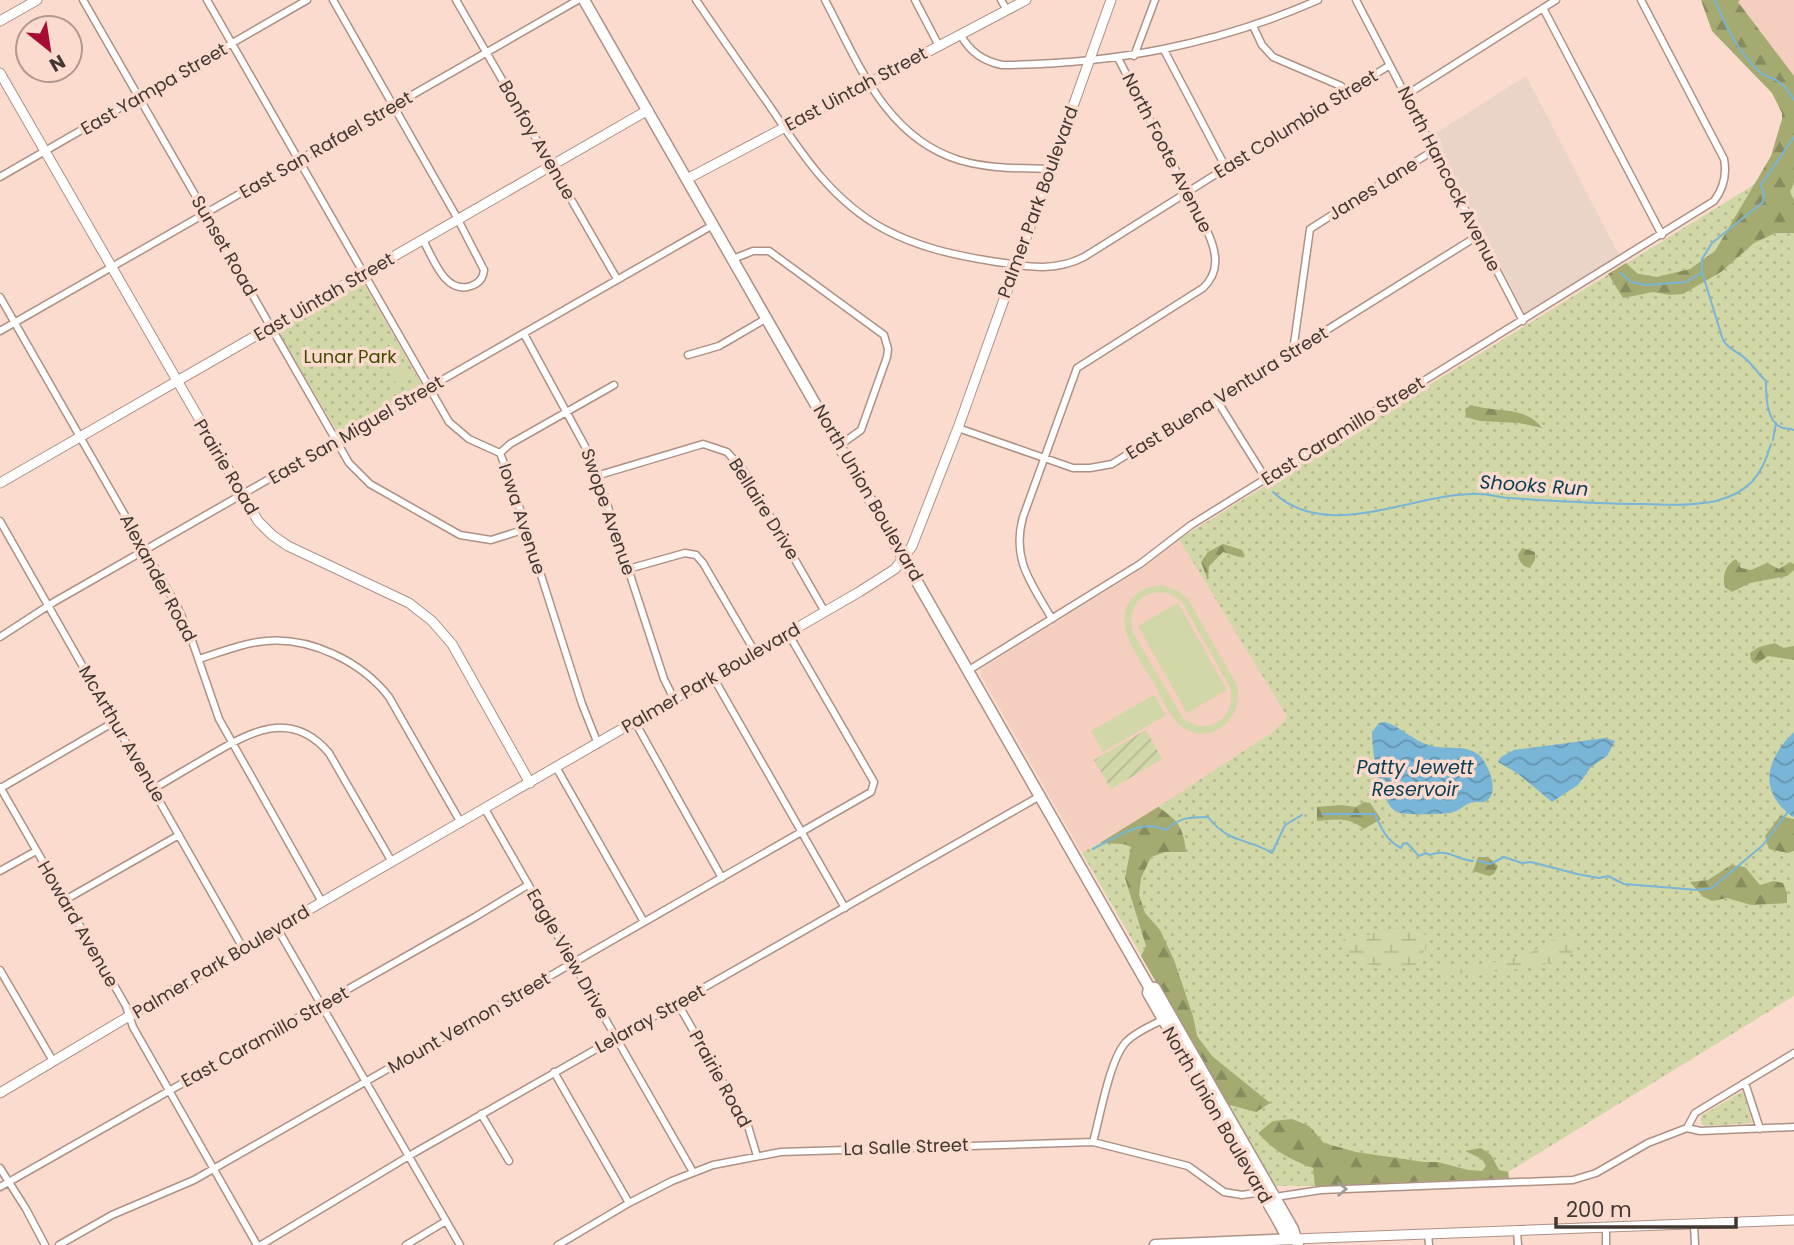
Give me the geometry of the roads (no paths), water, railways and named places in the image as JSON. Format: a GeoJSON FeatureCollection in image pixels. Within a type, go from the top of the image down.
{"type":"FeatureCollection","features":[{"type":"Feature","properties":{"kind":"main road"},"geometry":{"type":"LineString","coordinates":[[0,21],[37,0]]}},
{"type":"Feature","properties":{"kind":"main road","name":"North Union Boulevard"},"geometry":{"type":"LineString","coordinates":[[584,0],[969,670],[1149,987],[1148,993],[1167,1018],[1275,1197],[1293,1228],[1296,1242]]}},
{"type":"Feature","properties":{"kind":"main road","name":"East Uintah Street"},"geometry":{"type":"LineString","coordinates":[[687,178],[1026,0]]}},
{"type":"Feature","properties":{"kind":"main road","name":"Palmer Park Boulevard"},"geometry":{"type":"LineString","coordinates":[[0,1093],[277,928],[825,612],[894,569],[914,541],[958,428],[1111,0]]}},
{"type":"Feature","properties":{"kind":"main road","name":"Prairie Road"},"geometry":{"type":"LineString","coordinates":[[0,73],[258,521],[288,546],[409,603],[432,621],[452,644],[530,783]]}},
{"type":"Feature","properties":{"kind":"main road","name":"East Uintah Street"},"geometry":{"type":"LineString","coordinates":[[0,483],[648,110]]}},
{"type":"Feature","properties":{"kind":"main road","name":"North Union Boulevard"},"geometry":{"type":"LineString","coordinates":[[1167,1018],[1284,1232],[1296,1242]]}},
{"type":"Feature","properties":{"kind":"main road"},"geometry":{"type":"LineString","coordinates":[[1155,1245],[1333,1241],[1428,1234],[1794,1220]]}},
{"type":"Feature","properties":{"kind":"street","name":"Sunset Road"},"geometry":{"type":"LineString","coordinates":[[83,0],[349,463],[370,484],[460,535],[491,540],[526,529]]}},
{"type":"Feature","properties":{"kind":"street","name":"Iowa Avenue"},"geometry":{"type":"LineString","coordinates":[[207,0],[455,428],[478,445],[500,453],[582,704],[598,744]]}},
{"type":"Feature","properties":{"kind":"street","name":"East Yampa Street"},"geometry":{"type":"LineString","coordinates":[[0,177],[307,0]]}},
{"type":"Feature","properties":{"kind":"street"},"geometry":{"type":"LineString","coordinates":[[332,0],[458,221],[484,270],[482,278],[474,285],[457,288],[449,283],[423,240]]}},
{"type":"Feature","properties":{"kind":"street","name":"Bonfoy Avenue"},"geometry":{"type":"LineString","coordinates":[[456,0],[617,279]]}},
{"type":"Feature","properties":{"kind":"street","name":"East San Rafael Street"},"geometry":{"type":"LineString","coordinates":[[0,331],[578,0]]}},
{"type":"Feature","properties":{"kind":"street","name":"East Columbia Street"},"geometry":{"type":"LineString","coordinates":[[696,0],[809,164],[833,190],[863,215],[882,228],[915,243],[947,253],[1016,265],[1049,268],[1075,262],[1390,65]]}},
{"type":"Feature","properties":{"kind":"street"},"geometry":{"type":"LineString","coordinates":[[825,0],[868,82],[902,127],[942,153],[958,159],[977,164],[1049,169]]}},
{"type":"Feature","properties":{"kind":"street"},"geometry":{"type":"LineString","coordinates":[[915,0],[939,46]]}},
{"type":"Feature","properties":{"kind":"street"},"geometry":{"type":"LineString","coordinates":[[1001,0],[1007,10]]}},
{"type":"Feature","properties":{"kind":"street"},"geometry":{"type":"LineString","coordinates":[[1134,55],[1154,0]]}},
{"type":"Feature","properties":{"kind":"street"},"geometry":{"type":"LineString","coordinates":[[960,34],[975,54],[995,63],[1118,58],[1164,50],[1253,26],[1303,3],[1318,0]]}},
{"type":"Feature","properties":{"kind":"street","name":"North Hancock Avenue"},"geometry":{"type":"LineString","coordinates":[[1356,0],[1523,321]]}},
{"type":"Feature","properties":{"kind":"street"},"geometry":{"type":"LineString","coordinates":[[1406,95],[1556,0]]}},
{"type":"Feature","properties":{"kind":"street","name":"East Caramillo Street"},"geometry":{"type":"LineString","coordinates":[[969,670],[1140,564],[1191,525],[1709,206],[1718,196],[1724,180],[1724,159],[1641,0]]}},
{"type":"Feature","properties":{"kind":"street"},"geometry":{"type":"LineString","coordinates":[[1544,8],[1662,235]]}},
{"type":"Feature","properties":{"kind":"street"},"geometry":{"type":"LineString","coordinates":[[1253,26],[1262,45],[1273,57],[1341,86],[1347,92]]}},
{"type":"Feature","properties":{"kind":"street"},"geometry":{"type":"LineString","coordinates":[[1164,50],[1226,168]]}},
{"type":"Feature","properties":{"kind":"street","name":"North Foote Avenue"},"geometry":{"type":"LineString","coordinates":[[1052,619],[1024,569],[1019,552],[1021,525],[1077,368],[1198,292],[1212,278],[1216,265],[1214,247],[1188,192],[1118,58]]}},
{"type":"Feature","properties":{"kind":"street","name":"Janes Lane"},"geometry":{"type":"LineString","coordinates":[[1293,351],[1310,229],[1434,150]]}},
{"type":"Feature","properties":{"kind":"street","name":"East San Miguel Street"},"geometry":{"type":"LineString","coordinates":[[0,637],[241,495],[713,225]]}},
{"type":"Feature","properties":{"kind":"street","name":"East Buena Ventura Street"},"geometry":{"type":"LineString","coordinates":[[958,428],[1043,458],[1081,468],[1112,464],[1479,235]]}},
{"type":"Feature","properties":{"kind":"street"},"geometry":{"type":"LineString","coordinates":[[733,259],[753,251],[769,251],[884,335],[887,357],[861,430],[840,445]]}},
{"type":"Feature","properties":{"kind":"street","name":"Alexander Road"},"geometry":{"type":"LineString","coordinates":[[0,297],[178,608],[219,719],[323,902]]}},
{"type":"Feature","properties":{"kind":"street"},"geometry":{"type":"LineString","coordinates":[[688,355],[719,346],[767,318]]}},
{"type":"Feature","properties":{"kind":"street","name":"Swope Avenue"},"geometry":{"type":"LineString","coordinates":[[524,334],[567,410],[598,475],[664,679],[674,699]]}},
{"type":"Feature","properties":{"kind":"street"},"geometry":{"type":"LineString","coordinates":[[500,453],[510,444],[567,410],[614,385]]}},
{"type":"Feature","properties":{"kind":"street"},"geometry":{"type":"LineString","coordinates":[[1216,400],[1266,479]]}},
{"type":"Feature","properties":{"kind":"street","name":"Bellaire Drive"},"geometry":{"type":"LineString","coordinates":[[598,475],[703,443],[727,452],[744,471],[825,612]]}},
{"type":"Feature","properties":{"kind":"street","name":"McArthur Avenue"},"geometry":{"type":"LineString","coordinates":[[0,521],[243,948]]}},
{"type":"Feature","properties":{"kind":"street"},"geometry":{"type":"LineString","coordinates":[[628,569],[685,552],[696,555],[755,652]]}},
{"type":"Feature","properties":{"kind":"street","name":"Mount Vernon Street"},"geometry":{"type":"LineString","coordinates":[[59,1245],[112,1215],[194,1180],[574,964],[873,789],[874,782],[788,633]]}},
{"type":"Feature","properties":{"kind":"street"},"geometry":{"type":"LineString","coordinates":[[199,659],[244,644],[280,640],[322,650],[359,669],[389,697],[461,823]]}},
{"type":"Feature","properties":{"kind":"street"},"geometry":{"type":"LineString","coordinates":[[713,677],[845,908]]}},
{"type":"Feature","properties":{"kind":"street"},"geometry":{"type":"LineString","coordinates":[[0,788],[114,722]]}},
{"type":"Feature","properties":{"kind":"street"},"geometry":{"type":"LineString","coordinates":[[635,722],[722,878]]}},
{"type":"Feature","properties":{"kind":"street"},"geometry":{"type":"LineString","coordinates":[[153,789],[250,733],[271,727],[289,728],[315,739],[334,760],[392,862]]}},
{"type":"Feature","properties":{"kind":"street"},"geometry":{"type":"LineString","coordinates":[[556,767],[644,922]]}},
{"type":"Feature","properties":{"kind":"street","name":"Howard Avenue"},"geometry":{"type":"LineString","coordinates":[[0,788],[259,1245]]}},
{"type":"Feature","properties":{"kind":"street","name":"Lelaray Street"},"geometry":{"type":"LineString","coordinates":[[259,1245],[554,1072],[678,1004],[1040,796]]}},
{"type":"Feature","properties":{"kind":"street","name":"Eagle View Drive"},"geometry":{"type":"LineString","coordinates":[[485,808],[693,1172]]}},
{"type":"Feature","properties":{"kind":"street"},"geometry":{"type":"LineString","coordinates":[[65,900],[179,835]]}},
{"type":"Feature","properties":{"kind":"street"},"geometry":{"type":"LineString","coordinates":[[0,872],[36,851]]}},
{"type":"Feature","properties":{"kind":"street","name":"East Caramillo Street"},"geometry":{"type":"LineString","coordinates":[[0,1187],[475,918],[528,885]]}},
{"type":"Feature","properties":{"kind":"street"},"geometry":{"type":"LineString","coordinates":[[277,928],[319,1005],[460,1245]]}},
{"type":"Feature","properties":{"kind":"street"},"geometry":{"type":"LineString","coordinates":[[0,970],[53,1061]]}},
{"type":"Feature","properties":{"kind":"street","name":"Prairie Road"},"geometry":{"type":"LineString","coordinates":[[678,1004],[748,1126],[757,1156]]}},
{"type":"Feature","properties":{"kind":"street"},"geometry":{"type":"LineString","coordinates":[[1093,1142],[1117,1056],[1129,1039],[1167,1018]]}},
{"type":"Feature","properties":{"kind":"street"},"geometry":{"type":"LineString","coordinates":[[1687,1128],[1695,1113],[1794,1053]]}},
{"type":"Feature","properties":{"kind":"street"},"geometry":{"type":"LineString","coordinates":[[554,1072],[629,1203]]}},
{"type":"Feature","properties":{"kind":"street"},"geometry":{"type":"LineString","coordinates":[[1745,1083],[1760,1129]]}},
{"type":"Feature","properties":{"kind":"street"},"geometry":{"type":"LineString","coordinates":[[481,1114],[509,1161]]}},
{"type":"Feature","properties":{"kind":"street"},"geometry":{"type":"LineString","coordinates":[[1275,1197],[1312,1190],[1573,1180],[1596,1173],[1648,1143],[1687,1128],[1700,1131],[1794,1127]]}},
{"type":"Feature","properties":{"kind":"street","name":"La Salle Street"},"geometry":{"type":"LineString","coordinates":[[558,1245],[629,1203],[693,1172],[713,1165],[781,1152],[1093,1142],[1188,1166],[1224,1192],[1242,1195],[1262,1192]]}},
{"type":"Feature","properties":{"kind":"street"},"geometry":{"type":"LineString","coordinates":[[0,1168],[45,1245]]}},
{"type":"Feature","properties":{"kind":"street"},"geometry":{"type":"LineString","coordinates":[[406,1245],[446,1221]]}},
{"type":"Feature","properties":{"kind":"street"},"geometry":{"type":"LineString","coordinates":[[1694,1224],[1695,1245]]}},
{"type":"Feature","properties":{"kind":"street"},"geometry":{"type":"LineString","coordinates":[[1605,1228],[1606,1245]]}},
{"type":"Feature","properties":{"kind":"street"},"geometry":{"type":"LineString","coordinates":[[1517,1231],[1518,1245]]}},
{"type":"Feature","properties":{"kind":"street"},"geometry":{"type":"LineString","coordinates":[[1428,1234],[1429,1245]]}},
{"type":"Feature","properties":{"kind":"water","name":"Patty Jewett Reservoir"},"geometry":{"type":"Polygon","coordinates":[[[1385,722],[1426,744],[1468,750],[1479,755],[1492,779],[1492,793],[1489,798],[1450,813],[1397,812],[1391,807],[1381,788],[1373,751],[1372,732],[1379,723],[1385,722]]]}},
{"type":"Feature","properties":{"kind":"water"},"geometry":{"type":"Polygon","coordinates":[[[1794,732],[1793,817],[1774,797],[1770,776],[1777,754],[1794,732]]]}},
{"type":"Feature","properties":{"kind":"water"},"geometry":{"type":"Polygon","coordinates":[[[1605,738],[1615,741],[1607,756],[1591,767],[1578,785],[1552,802],[1517,773],[1498,762],[1501,757],[1514,750],[1605,738]]]}},
{"type":"Feature","properties":{"kind":"waterway","name":"Shooks Run"},"geometry":{"type":"LineString","coordinates":[[1715,0],[1728,30],[1746,57],[1761,73],[1781,84],[1794,100]]}},
{"type":"Feature","properties":{"kind":"waterway","name":"Shooks Run"},"geometry":{"type":"LineString","coordinates":[[1794,137],[1761,185],[1763,202],[1712,243],[1702,259],[1702,272],[1723,340],[1749,361],[1766,381],[1768,408],[1773,421],[1783,428],[1794,430]]}},
{"type":"Feature","properties":{"kind":"waterway","name":"Shooks Run"},"geometry":{"type":"LineString","coordinates":[[1621,273],[1631,282],[1647,285],[1686,282],[1701,273]]}},
{"type":"Feature","properties":{"kind":"waterway","name":"Shooks Run"},"geometry":{"type":"LineString","coordinates":[[1773,440],[1776,423]]}},
{"type":"Feature","properties":{"kind":"waterway","name":"Shooks Run"},"geometry":{"type":"LineString","coordinates":[[1273,492],[1295,507],[1319,514],[1345,515],[1453,495],[1478,494],[1592,503],[1698,504],[1728,497],[1746,487],[1759,473],[1771,444]]}},
{"type":"Feature","properties":{"kind":"waterway","name":"Shooks Run"},"geometry":{"type":"LineString","coordinates":[[1479,861],[1490,864],[1504,857],[1577,874],[1599,878],[1608,876],[1624,884],[1698,890],[1712,888],[1763,845],[1787,813]]}},
{"type":"Feature","properties":{"kind":"waterway","name":"Shooks Run"},"geometry":{"type":"LineString","coordinates":[[1322,814],[1375,814],[1388,838],[1401,848],[1407,843],[1419,856],[1442,853],[1473,861]]}},
{"type":"Feature","properties":{"kind":"waterway","name":"Shooks Run"},"geometry":{"type":"LineString","coordinates":[[1093,849],[1129,830],[1147,826],[1166,830],[1176,822],[1208,817],[1231,836],[1272,853],[1285,825],[1302,815]]}},
{"type":"Feature","properties":{"kind":"park label","name":"Lunar Park"},"geometry":{"type":"Point","coordinates":[350,357]}}]}
